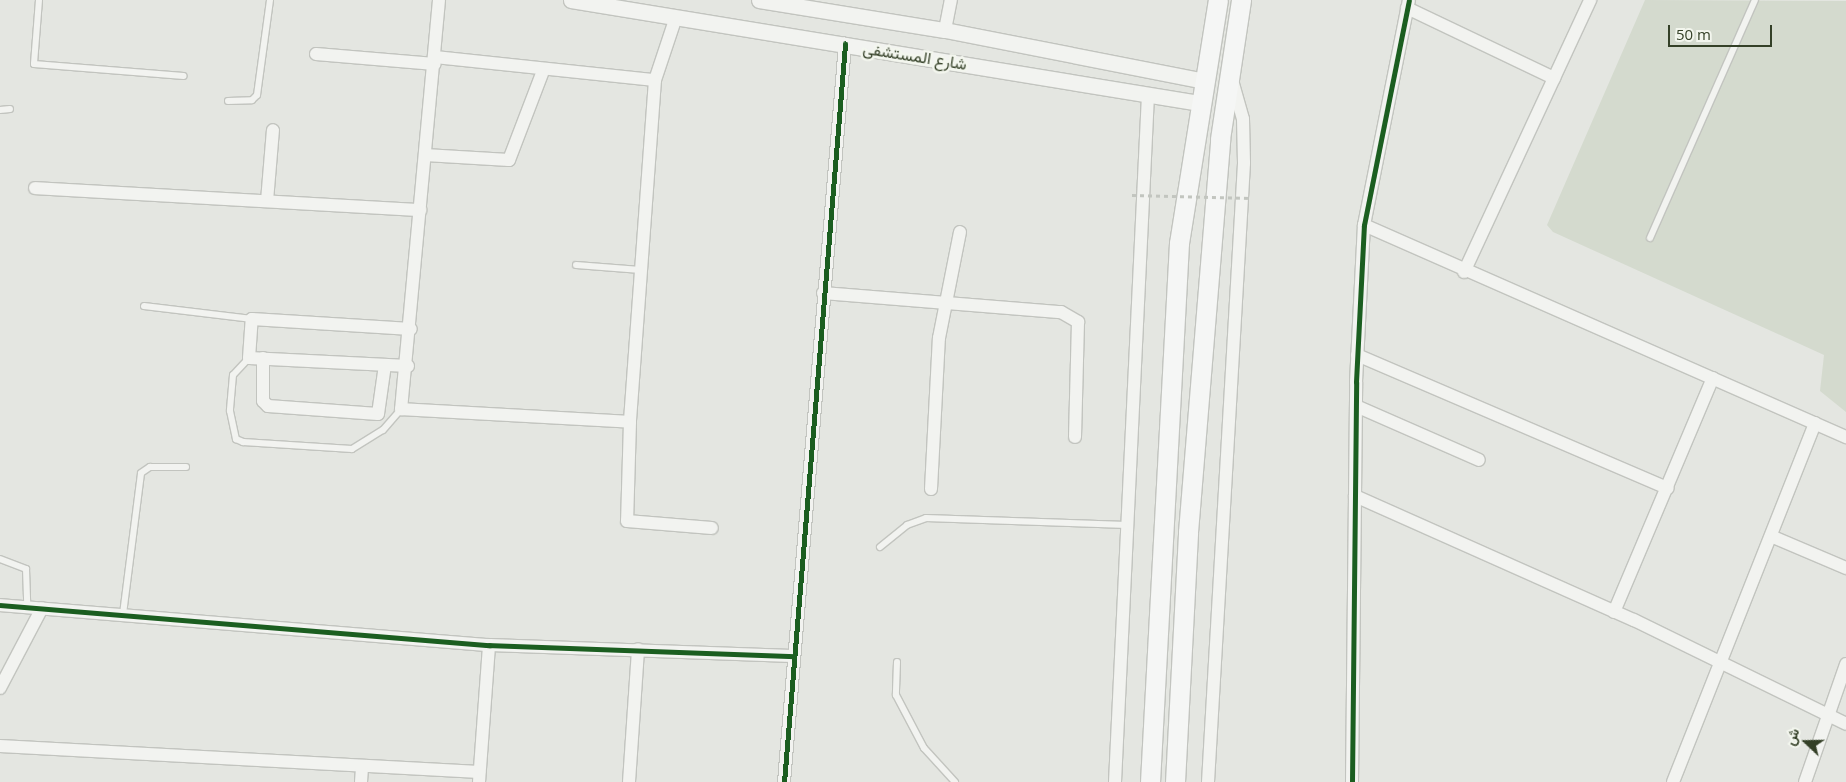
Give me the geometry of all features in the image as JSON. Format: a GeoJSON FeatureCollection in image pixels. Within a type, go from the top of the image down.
{"type":"FeatureCollection","features":[{"type":"Feature","properties":{"kind":"main road"},"geometry":{"type":"LineString","coordinates":[[1150,782],[1179,243],[1199,103],[1218,0]]}},
{"type":"Feature","properties":{"kind":"main road"},"geometry":{"type":"LineString","coordinates":[[1175,782],[1188,532],[1229,70],[1241,0]]}},
{"type":"Feature","properties":{"kind":"street"},"geometry":{"type":"LineString","coordinates":[[439,0],[408,366],[401,409],[630,422]]}},
{"type":"Feature","properties":{"kind":"street","name":"شارع المستشفى"},"geometry":{"type":"LineString","coordinates":[[571,0],[655,7],[676,17],[1199,103]]}},
{"type":"Feature","properties":{"kind":"street","name":"شارع المستشفى"},"geometry":{"type":"LineString","coordinates":[[759,0],[945,30],[1204,81]]}},
{"type":"Feature","properties":{"kind":"street"},"geometry":{"type":"LineString","coordinates":[[945,30],[951,0]]}},
{"type":"Feature","properties":{"kind":"street"},"geometry":{"type":"LineString","coordinates":[[1464,272],[1590,0]]}},
{"type":"Feature","properties":{"kind":"street"},"geometry":{"type":"LineString","coordinates":[[1352,782],[1357,355],[1364,226],[1408,4],[1554,78]]}},
{"type":"Feature","properties":{"kind":"street"},"geometry":{"type":"LineString","coordinates":[[676,17],[655,80],[630,422],[627,520],[712,528]]}},
{"type":"Feature","properties":{"kind":"street"},"geometry":{"type":"LineString","coordinates":[[784,782],[792,656],[845,44]]}},
{"type":"Feature","properties":{"kind":"street"},"geometry":{"type":"LineString","coordinates":[[316,54],[435,60],[655,80]]}},
{"type":"Feature","properties":{"kind":"street"},"geometry":{"type":"LineString","coordinates":[[1085,84],[1098,76],[1098,65],[1090,58]]}},
{"type":"Feature","properties":{"kind":"street"},"geometry":{"type":"LineString","coordinates":[[1208,782],[1244,163],[1243,119],[1229,70]]}},
{"type":"Feature","properties":{"kind":"street"},"geometry":{"type":"LineString","coordinates":[[426,155],[509,160],[543,71]]}},
{"type":"Feature","properties":{"kind":"street"},"geometry":{"type":"LineString","coordinates":[[1115,782],[1148,95]]}},
{"type":"Feature","properties":{"kind":"street"},"geometry":{"type":"LineString","coordinates":[[267,201],[273,130]]}},
{"type":"Feature","properties":{"kind":"street"},"geometry":{"type":"LineString","coordinates":[[35,188],[420,210]]}},
{"type":"Feature","properties":{"kind":"street"},"geometry":{"type":"LineString","coordinates":[[1364,226],[1464,272],[1846,437]]}},
{"type":"Feature","properties":{"kind":"street"},"geometry":{"type":"LineString","coordinates":[[931,489],[939,338],[960,232]]}},
{"type":"Feature","properties":{"kind":"street"},"geometry":{"type":"LineString","coordinates":[[823,293],[946,305],[1061,312],[1078,322],[1075,437]]}},
{"type":"Feature","properties":{"kind":"street"},"geometry":{"type":"LineString","coordinates":[[408,366],[249,358],[252,319],[411,329]]}},
{"type":"Feature","properties":{"kind":"street"},"geometry":{"type":"LineString","coordinates":[[1357,355],[1668,488]]}},
{"type":"Feature","properties":{"kind":"street"},"geometry":{"type":"LineString","coordinates":[[263,358],[263,401],[268,406],[378,414],[385,364]]}},
{"type":"Feature","properties":{"kind":"street"},"geometry":{"type":"LineString","coordinates":[[1614,612],[1713,378]]}},
{"type":"Feature","properties":{"kind":"street"},"geometry":{"type":"LineString","coordinates":[[1356,406],[1479,460]]}},
{"type":"Feature","properties":{"kind":"street"},"geometry":{"type":"LineString","coordinates":[[1673,782],[1722,663],[1814,423]]}},
{"type":"Feature","properties":{"kind":"street"},"geometry":{"type":"LineString","coordinates":[[1355,496],[1614,612],[1846,724]]}},
{"type":"Feature","properties":{"kind":"street"},"geometry":{"type":"LineString","coordinates":[[1771,536],[1846,568]]}},
{"type":"Feature","properties":{"kind":"street"},"geometry":{"type":"LineString","coordinates":[[0,605],[489,645],[792,656]]}},
{"type":"Feature","properties":{"kind":"street"},"geometry":{"type":"LineString","coordinates":[[0,688],[42,608]]}},
{"type":"Feature","properties":{"kind":"street"},"geometry":{"type":"LineString","coordinates":[[0,746],[479,777],[489,645]]}},
{"type":"Feature","properties":{"kind":"street"},"geometry":{"type":"LineString","coordinates":[[629,782],[638,649]]}},
{"type":"Feature","properties":{"kind":"street"},"geometry":{"type":"LineString","coordinates":[[1804,782],[1826,714],[1846,664]]}},
{"type":"Feature","properties":{"kind":"street"},"geometry":{"type":"LineString","coordinates":[[362,768],[362,782]]}},
{"type":"Feature","properties":{"kind":"lane"},"geometry":{"type":"LineString","coordinates":[[39,0],[34,64],[184,76]]}},
{"type":"Feature","properties":{"kind":"lane"},"geometry":{"type":"LineString","coordinates":[[228,102],[252,100],[257,95],[270,0]]}},
{"type":"Feature","properties":{"kind":"lane"},"geometry":{"type":"LineString","coordinates":[[1650,238],[1755,0]]}},
{"type":"Feature","properties":{"kind":"lane"},"geometry":{"type":"LineString","coordinates":[[0,110],[10,109]]}},
{"type":"Feature","properties":{"kind":"lane"},"geometry":{"type":"LineString","coordinates":[[576,265],[642,270]]}},
{"type":"Feature","properties":{"kind":"lane"},"geometry":{"type":"LineString","coordinates":[[144,306],[252,319]]}},
{"type":"Feature","properties":{"kind":"lane"},"geometry":{"type":"LineString","coordinates":[[249,358],[233,375],[230,411],[236,439],[243,442],[352,449],[383,430],[401,409]]}},
{"type":"Feature","properties":{"kind":"lane"},"geometry":{"type":"LineString","coordinates":[[123,614],[141,473],[144,468],[186,467]]}},
{"type":"Feature","properties":{"kind":"lane"},"geometry":{"type":"LineString","coordinates":[[880,548],[907,525],[926,518],[1127,525]]}},
{"type":"Feature","properties":{"kind":"lane"},"geometry":{"type":"LineString","coordinates":[[0,559],[26,569],[27,606]]}},
{"type":"Feature","properties":{"kind":"lane"},"geometry":{"type":"LineString","coordinates":[[897,662],[896,695],[924,748],[955,782]]}},
{"type":"Feature","properties":{"kind":"path"},"geometry":{"type":"LineString","coordinates":[[1132,195],[1252,198]]}},
{"type":"Feature","properties":{"kind":"shaded area"},"geometry":{"type":"Polygon","coordinates":[[[1645,0],[1846,1],[1846,412],[1820,391],[1824,355],[1553,232],[1547,225],[1645,0]]]}},
{"type":"Feature","properties":{"kind":"cycle path"},"geometry":{"type":"LineString","coordinates":[[1352,782],[1356,382],[1364,225],[1409,0]]}},
{"type":"Feature","properties":{"kind":"cycle path"},"geometry":{"type":"LineString","coordinates":[[784,782],[845,44]]}},
{"type":"Feature","properties":{"kind":"cycle path"},"geometry":{"type":"LineString","coordinates":[[0,605],[489,645],[793,656]]}}]}
